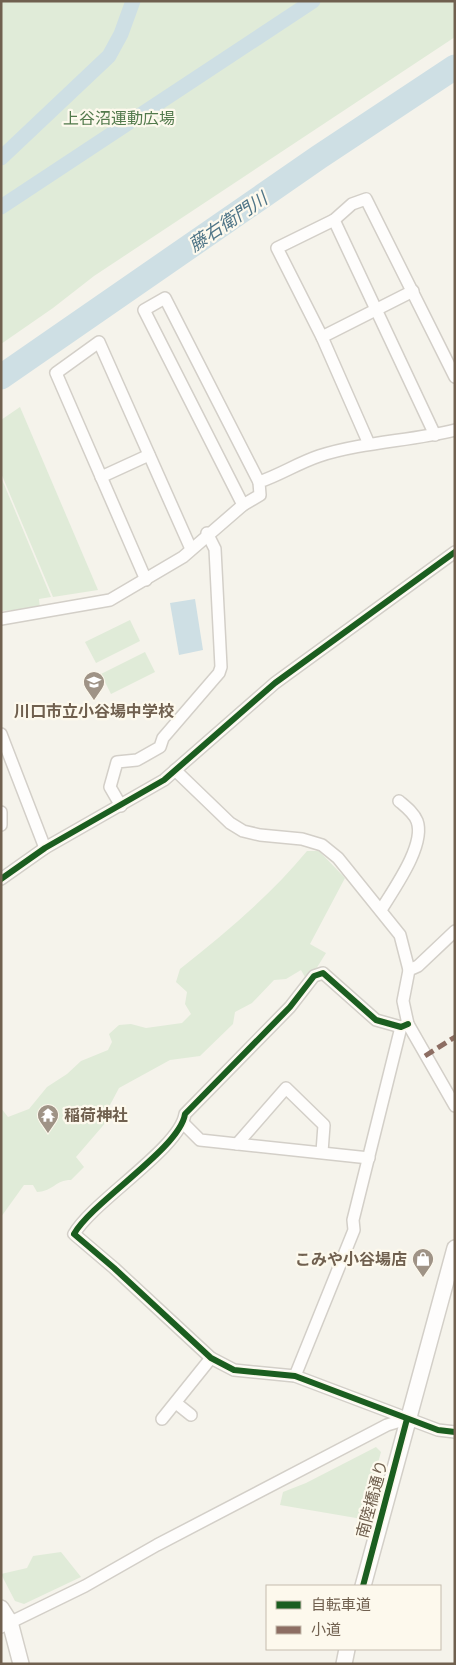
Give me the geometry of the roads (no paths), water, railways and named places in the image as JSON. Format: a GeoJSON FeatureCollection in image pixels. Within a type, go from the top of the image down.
{"type":"FeatureCollection","features":[{"type":"Feature","properties":{"kind":"street"},"geometry":{"type":"LineString","coordinates":[[369,444],[322,337],[277,248],[334,220],[352,204],[366,199],[455,377]]}},
{"type":"Feature","properties":{"kind":"street"},"geometry":{"type":"LineString","coordinates":[[334,220],[435,435]]}},
{"type":"Feature","properties":{"kind":"street"},"geometry":{"type":"LineString","coordinates":[[322,337],[413,291]]}},
{"type":"Feature","properties":{"kind":"street"},"geometry":{"type":"LineString","coordinates":[[1,619],[110,600],[183,557],[207,534],[243,505],[260,495],[258,482],[165,298],[144,310],[243,505]]}},
{"type":"Feature","properties":{"kind":"street"},"geometry":{"type":"LineString","coordinates":[[146,580],[56,373],[99,342],[191,549]]}},
{"type":"Feature","properties":{"kind":"street"},"geometry":{"type":"LineString","coordinates":[[258,482],[279,475],[317,457],[369,444],[435,435],[455,430]]}},
{"type":"Feature","properties":{"kind":"street"},"geometry":{"type":"LineString","coordinates":[[101,477],[149,455]]}},
{"type":"Feature","properties":{"kind":"street"},"geometry":{"type":"LineString","coordinates":[[121,806],[110,787],[117,762],[137,760],[160,748],[163,738],[219,673],[215,549],[207,534]]}},
{"type":"Feature","properties":{"kind":"street"},"geometry":{"type":"LineString","coordinates":[[1,865],[4,877],[44,848],[164,780],[276,683],[455,552]]}},
{"type":"Feature","properties":{"kind":"street"},"geometry":{"type":"LineString","coordinates":[[1,734],[44,848]]}},
{"type":"Feature","properties":{"kind":"street"},"geometry":{"type":"LineString","coordinates":[[175,770],[230,823],[243,831],[260,835],[302,839],[322,845],[338,858],[400,935],[409,970],[402,1001],[405,1026],[369,1158],[354,1220],[354,1230],[295,1376]]}},
{"type":"Feature","properties":{"kind":"street"},"geometry":{"type":"LineString","coordinates":[[381,910],[415,849],[419,835],[417,821],[399,801]]}},
{"type":"Feature","properties":{"kind":"street"},"geometry":{"type":"LineString","coordinates":[[1,812],[1,825]]}},
{"type":"Feature","properties":{"kind":"street"},"geometry":{"type":"LineString","coordinates":[[409,970],[418,966],[455,930]]}},
{"type":"Feature","properties":{"kind":"street"},"geometry":{"type":"LineString","coordinates":[[455,1106],[405,1026],[376,1020],[322,974],[314,976],[290,1007],[185,1114],[184,1124],[74,1234],[114,1268],[211,1358],[234,1370],[262,1371],[295,1376],[438,1430],[455,1432]]}},
{"type":"Feature","properties":{"kind":"street"},"geometry":{"type":"LineString","coordinates":[[237,1144],[286,1088],[324,1125],[322,1152]]}},
{"type":"Feature","properties":{"kind":"street"},"geometry":{"type":"LineString","coordinates":[[184,1124],[200,1140],[369,1158]]}},
{"type":"Feature","properties":{"kind":"street","name":"南陸橋通り"},"geometry":{"type":"LineString","coordinates":[[363,1585],[455,1248]]}},
{"type":"Feature","properties":{"kind":"street"},"geometry":{"type":"LineString","coordinates":[[162,1419],[211,1358]]}},
{"type":"Feature","properties":{"kind":"street"},"geometry":{"type":"LineString","coordinates":[[176,1402],[191,1415]]}},
{"type":"Feature","properties":{"kind":"street"},"geometry":{"type":"LineString","coordinates":[[6,1625],[85,1586],[157,1545],[387,1425],[407,1419]]}},
{"type":"Feature","properties":{"kind":"street"},"geometry":{"type":"LineString","coordinates":[[1,1608],[21,1664]]}},
{"type":"Feature","properties":{"kind":"street"},"geometry":{"type":"LineString","coordinates":[[344,1664],[347,1650]]}},
{"type":"Feature","properties":{"kind":"waterway"},"geometry":{"type":"LineString","coordinates":[[1,158],[109,56],[121,34],[133,1]]}},
{"type":"Feature","properties":{"kind":"waterway"},"geometry":{"type":"LineString","coordinates":[[1,207],[313,1]]}},
{"type":"Feature","properties":{"kind":"waterway","name":"藤右衛門川"},"geometry":{"type":"LineString","coordinates":[[1,377],[319,157],[455,67]]}},
{"type":"Feature","properties":{"kind":"place","name":"川口市立小谷場中学校"},"geometry":{"type":"Point","coordinates":[94,701]}},
{"type":"Feature","properties":{"kind":"place","name":"稲荷神社"},"geometry":{"type":"Point","coordinates":[48,1134]}},
{"type":"Feature","properties":{"kind":"place","name":"こみや小谷場店"},"geometry":{"type":"Point","coordinates":[423,1278]}},
{"type":"Feature","properties":{"kind":"park label","name":"上谷沼運動広場"},"geometry":{"type":"Point","coordinates":[119,118]}}]}
